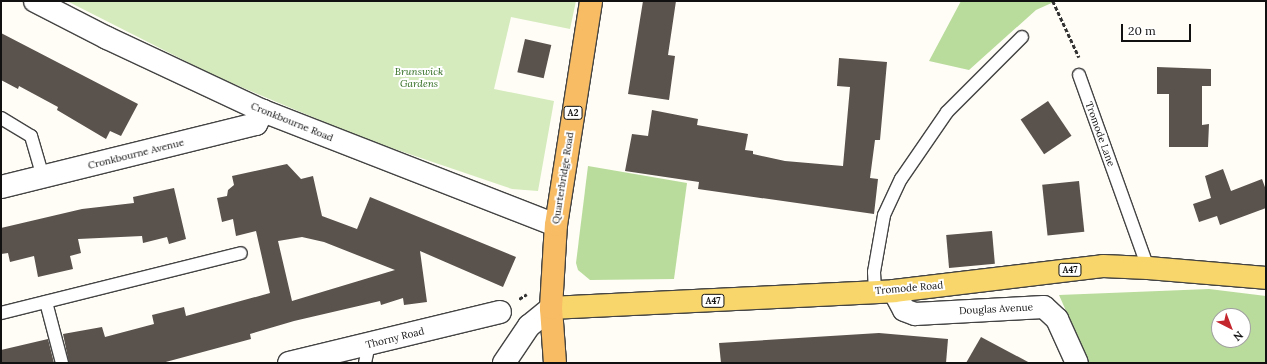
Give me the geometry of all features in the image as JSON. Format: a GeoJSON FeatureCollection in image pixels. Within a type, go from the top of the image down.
{"type":"FeatureCollection","features":[{"type":"Feature","properties":{"kind":"highway","name":"Quarterbridge Road"},"geometry":{"type":"LineString","coordinates":[[551,308],[556,225],[591,1]]}},
{"type":"Feature","properties":{"kind":"highway","name":"A2"},"geometry":{"type":"LineString","coordinates":[[551,308],[555,363]]}},
{"type":"Feature","properties":{"kind":"main road","name":"Tromode Road"},"geometry":{"type":"LineString","coordinates":[[551,308],[884,291],[1103,266],[1148,268],[1266,278]]}},
{"type":"Feature","properties":{"kind":"street","name":"Cronkbourne Road"},"geometry":{"type":"LineString","coordinates":[[35,1],[107,38],[263,111],[556,225]]}},
{"type":"Feature","properties":{"kind":"street","name":"Cronkbourne Avenue"},"geometry":{"type":"LineString","coordinates":[[1,187],[256,124],[263,111]]}},
{"type":"Feature","properties":{"kind":"street","name":"Douglas Avenue"},"geometry":{"type":"LineString","coordinates":[[884,291],[904,310],[915,314],[1044,307],[1057,319],[1077,363]]}},
{"type":"Feature","properties":{"kind":"street"},"geometry":{"type":"LineString","coordinates":[[504,363],[528,326],[551,308]]}},
{"type":"Feature","properties":{"kind":"street","name":"Thorny Road"},"geometry":{"type":"LineString","coordinates":[[289,363],[367,353],[500,312]]}},
{"type":"Feature","properties":{"kind":"lane"},"geometry":{"type":"LineString","coordinates":[[884,291],[874,272],[884,214],[901,179],[946,112],[1022,37]]}},
{"type":"Feature","properties":{"kind":"lane","name":"Tromode Lane"},"geometry":{"type":"LineString","coordinates":[[1079,75],[1148,268]]}},
{"type":"Feature","properties":{"kind":"lane"},"geometry":{"type":"LineString","coordinates":[[1,118],[30,136],[43,177]]}},
{"type":"Feature","properties":{"kind":"lane"},"geometry":{"type":"LineString","coordinates":[[1,313],[241,252]]}},
{"type":"Feature","properties":{"kind":"lane"},"geometry":{"type":"LineString","coordinates":[[46,302],[62,363]]}},
{"type":"Feature","properties":{"kind":"path"},"geometry":{"type":"LineString","coordinates":[[1053,1],[1079,52],[1079,75]]}},
{"type":"Feature","properties":{"kind":"green space","name":"Brunswick Gardens"},"geometry":{"type":"Polygon","coordinates":[[[67,1],[576,1],[570,29],[511,17],[494,89],[554,101],[538,191],[512,189],[365,139],[215,76],[67,1]]]}},
{"type":"Feature","properties":{"kind":"green space"},"geometry":{"type":"Polygon","coordinates":[[[961,1],[1056,1],[1036,10],[969,70],[929,61],[961,1]]]}},
{"type":"Feature","properties":{"kind":"green space"},"geometry":{"type":"Polygon","coordinates":[[[588,166],[687,183],[674,279],[590,280],[578,270],[576,263],[588,166]]]}},
{"type":"Feature","properties":{"kind":"green space"},"geometry":{"type":"Polygon","coordinates":[[[1209,289],[1266,296],[1266,363],[1089,363],[1059,295],[1209,289]]]}},
{"type":"Feature","properties":{"kind":"building"},"geometry":{"type":"Polygon","coordinates":[[[643,1],[676,1],[668,55],[675,56],[669,100],[628,94],[643,1]]]}},
{"type":"Feature","properties":{"kind":"building"},"geometry":{"type":"Polygon","coordinates":[[[1,33],[138,104],[121,136],[110,131],[106,139],[57,110],[58,107],[19,86],[18,89],[1,80],[1,33]]]}},
{"type":"Feature","properties":{"kind":"building"},"geometry":{"type":"Polygon","coordinates":[[[525,39],[551,45],[544,78],[517,72],[525,39]]]}},
{"type":"Feature","properties":{"kind":"building"},"geometry":{"type":"Polygon","coordinates":[[[839,58],[887,62],[880,140],[875,140],[870,178],[878,179],[874,214],[698,189],[699,182],[625,171],[632,134],[648,136],[652,110],[698,119],[697,125],[748,134],[745,150],[753,151],[753,154],[785,161],[843,166],[850,87],[837,86],[839,58]]]}},
{"type":"Feature","properties":{"kind":"building"},"geometry":{"type":"Polygon","coordinates":[[[1157,67],[1211,69],[1211,86],[1202,86],[1202,125],[1209,124],[1208,147],[1169,147],[1169,94],[1157,94],[1157,67]]]}},
{"type":"Feature","properties":{"kind":"building"},"geometry":{"type":"Polygon","coordinates":[[[1048,101],[1071,136],[1044,154],[1021,119],[1048,101]]]}},
{"type":"Feature","properties":{"kind":"building"},"geometry":{"type":"Polygon","coordinates":[[[287,164],[301,179],[313,176],[322,216],[357,229],[370,197],[516,257],[503,287],[420,251],[427,302],[404,305],[403,298],[381,305],[380,301],[294,321],[250,334],[251,339],[162,363],[69,363],[63,334],[102,327],[105,337],[154,324],[152,315],[184,307],[186,316],[270,293],[256,231],[236,236],[233,219],[222,222],[217,198],[227,196],[228,190],[234,185],[232,176],[287,164]],[[302,237],[278,241],[292,301],[395,270],[324,242],[302,237]]]}},
{"type":"Feature","properties":{"kind":"building"},"geometry":{"type":"Polygon","coordinates":[[[1223,169],[1231,191],[1262,179],[1266,190],[1266,208],[1220,225],[1217,216],[1199,222],[1193,204],[1211,198],[1205,176],[1223,169]]]}},
{"type":"Feature","properties":{"kind":"building"},"geometry":{"type":"Polygon","coordinates":[[[1079,181],[1084,232],[1048,236],[1042,185],[1079,181]]]}},
{"type":"Feature","properties":{"kind":"building"},"geometry":{"type":"Polygon","coordinates":[[[174,188],[186,239],[169,244],[167,237],[143,243],[142,236],[78,239],[81,253],[70,256],[73,269],[38,277],[34,256],[10,262],[8,253],[1,254],[1,228],[82,209],[134,203],[133,197],[174,188]]]}},
{"type":"Feature","properties":{"kind":"building"},"geometry":{"type":"Polygon","coordinates":[[[992,231],[995,264],[949,268],[946,235],[992,231]]]}},
{"type":"Feature","properties":{"kind":"building"},"geometry":{"type":"Polygon","coordinates":[[[879,333],[948,339],[946,363],[721,363],[719,343],[879,333]]]}},
{"type":"Feature","properties":{"kind":"building"},"geometry":{"type":"Polygon","coordinates":[[[981,337],[1030,363],[966,363],[981,337]]]}},
{"type":"Feature","properties":{"kind":"building"},"geometry":{"type":"Polygon","coordinates":[[[48,339],[54,363],[1,363],[1,350],[48,339]]]}}]}
